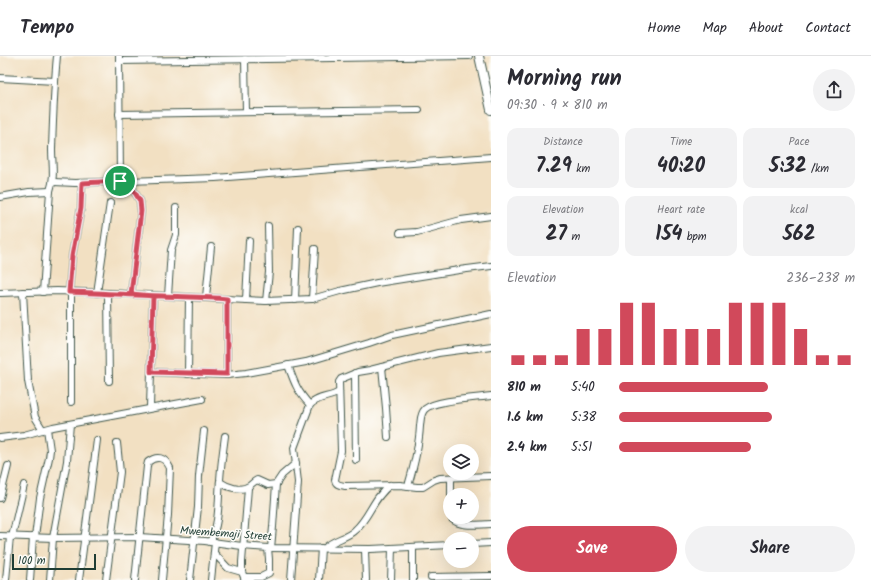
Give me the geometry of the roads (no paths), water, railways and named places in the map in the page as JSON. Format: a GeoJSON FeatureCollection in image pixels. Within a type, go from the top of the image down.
{"type":"FeatureCollection","features":[{"type":"Feature","properties":{"kind":"street"},"geometry":{"type":"LineString","coordinates":[[43,292],[50,191],[54,182],[52,151],[57,56]]}},
{"type":"Feature","properties":{"kind":"street"},"geometry":{"type":"LineString","coordinates":[[120,181],[119,58],[245,59],[469,56]]}},
{"type":"Feature","properties":{"kind":"street"},"geometry":{"type":"LineString","coordinates":[[479,56],[488,76],[491,110]]}},
{"type":"Feature","properties":{"kind":"street"},"geometry":{"type":"LineString","coordinates":[[245,59],[246,112]]}},
{"type":"Feature","properties":{"kind":"street"},"geometry":{"type":"LineString","coordinates":[[0,78],[55,81]]}},
{"type":"Feature","properties":{"kind":"street"},"geometry":{"type":"LineString","coordinates":[[120,114],[419,110]]}},
{"type":"Feature","properties":{"kind":"street"},"geometry":{"type":"LineString","coordinates":[[54,182],[82,183],[215,178],[491,157]]}},
{"type":"Feature","properties":{"kind":"street"},"geometry":{"type":"LineString","coordinates":[[128,181],[140,201],[141,211],[131,294]]}},
{"type":"Feature","properties":{"kind":"street"},"geometry":{"type":"LineString","coordinates":[[72,402],[70,292],[72,256],[81,208],[82,183]]}},
{"type":"Feature","properties":{"kind":"street"},"geometry":{"type":"LineString","coordinates":[[0,197],[29,192],[50,191]]}},
{"type":"Feature","properties":{"kind":"street"},"geometry":{"type":"LineString","coordinates":[[97,293],[110,203]]}},
{"type":"Feature","properties":{"kind":"street"},"geometry":{"type":"LineString","coordinates":[[168,296],[171,250],[176,235],[176,208]]}},
{"type":"Feature","properties":{"kind":"street"},"geometry":{"type":"LineString","coordinates":[[400,233],[417,232],[461,220],[491,216]]}},
{"type":"Feature","properties":{"kind":"street"},"geometry":{"type":"LineString","coordinates":[[266,301],[269,272],[268,226]]}},
{"type":"Feature","properties":{"kind":"street"},"geometry":{"type":"LineString","coordinates":[[295,300],[298,228]]}},
{"type":"Feature","properties":{"kind":"street"},"geometry":{"type":"LineString","coordinates":[[246,300],[249,241]]}},
{"type":"Feature","properties":{"kind":"street"},"geometry":{"type":"LineString","coordinates":[[206,297],[211,247]]}},
{"type":"Feature","properties":{"kind":"street"},"geometry":{"type":"LineString","coordinates":[[312,299],[315,249]]}},
{"type":"Feature","properties":{"kind":"street"},"geometry":{"type":"LineString","coordinates":[[0,293],[70,292],[206,297],[266,301],[295,300],[312,299],[377,283],[491,266]]}},
{"type":"Feature","properties":{"kind":"street"},"geometry":{"type":"LineString","coordinates":[[23,292],[28,381],[35,417],[45,430],[50,450],[40,498],[34,537],[30,580]]}},
{"type":"Feature","properties":{"kind":"street"},"geometry":{"type":"LineString","coordinates":[[108,293],[108,381]]}},
{"type":"Feature","properties":{"kind":"street"},"geometry":{"type":"LineString","coordinates":[[150,408],[153,296]]}},
{"type":"Feature","properties":{"kind":"street"},"geometry":{"type":"LineString","coordinates":[[188,374],[189,297]]}},
{"type":"Feature","properties":{"kind":"street"},"geometry":{"type":"LineString","coordinates":[[227,299],[227,374]]}},
{"type":"Feature","properties":{"kind":"street"},"geometry":{"type":"LineString","coordinates":[[151,372],[188,374],[246,373],[306,362],[392,335],[491,314]]}},
{"type":"Feature","properties":{"kind":"street"},"geometry":{"type":"LineString","coordinates":[[443,478],[434,480],[424,487],[390,485],[338,485],[335,480],[341,450],[340,380],[356,373],[438,353],[491,346]]}},
{"type":"Feature","properties":{"kind":"street"},"geometry":{"type":"LineString","coordinates":[[288,365],[296,387],[310,405]]}},
{"type":"Feature","properties":{"kind":"street"},"geometry":{"type":"LineString","coordinates":[[382,366],[388,437]]}},
{"type":"Feature","properties":{"kind":"street"},"geometry":{"type":"LineString","coordinates":[[356,373],[356,460]]}},
{"type":"Feature","properties":{"kind":"street"},"geometry":{"type":"LineString","coordinates":[[291,580],[298,482],[294,448],[310,405],[314,400],[332,397],[339,392]]}},
{"type":"Feature","properties":{"kind":"street"},"geometry":{"type":"LineString","coordinates":[[408,486],[419,443],[422,413],[425,409],[429,406],[447,401],[491,396]]}},
{"type":"Feature","properties":{"kind":"street"},"geometry":{"type":"LineString","coordinates":[[0,438],[202,399]]}},
{"type":"Feature","properties":{"kind":"street"},"geometry":{"type":"LineString","coordinates":[[50,580],[53,538],[67,461],[70,424]]}},
{"type":"Feature","properties":{"kind":"street"},"geometry":{"type":"LineString","coordinates":[[190,580],[204,431]]}},
{"type":"Feature","properties":{"kind":"street"},"geometry":{"type":"LineString","coordinates":[[211,580],[214,554],[212,542],[217,524],[225,436]]}},
{"type":"Feature","properties":{"kind":"street"},"geometry":{"type":"LineString","coordinates":[[80,580],[96,440]]}},
{"type":"Feature","properties":{"kind":"street"},"geometry":{"type":"LineString","coordinates":[[106,580],[120,472],[117,443]]}},
{"type":"Feature","properties":{"kind":"street"},"geometry":{"type":"LineString","coordinates":[[135,580],[147,466],[148,462],[156,458],[160,458],[168,464],[170,468],[162,580]]}},
{"type":"Feature","properties":{"kind":"street"},"geometry":{"type":"LineString","coordinates":[[214,554],[228,568],[243,576],[261,577],[269,572],[269,548],[276,484],[282,474],[296,463]]}},
{"type":"Feature","properties":{"kind":"street"},"geometry":{"type":"LineString","coordinates":[[0,498],[8,466]]}},
{"type":"Feature","properties":{"kind":"street"},"geometry":{"type":"LineString","coordinates":[[479,477],[491,476]]}},
{"type":"Feature","properties":{"kind":"street"},"geometry":{"type":"LineString","coordinates":[[220,482],[228,487],[234,488],[248,488],[257,480],[268,485],[276,484]]}},
{"type":"Feature","properties":{"kind":"street"},"geometry":{"type":"LineString","coordinates":[[6,580],[11,537],[24,485]]}},
{"type":"Feature","properties":{"kind":"street"},"geometry":{"type":"LineString","coordinates":[[319,580],[323,548],[329,543],[354,532],[366,517],[377,497],[390,485]]}},
{"type":"Feature","properties":{"kind":"street"},"geometry":{"type":"LineString","coordinates":[[243,576],[242,546],[248,488]]}},
{"type":"Feature","properties":{"kind":"street"},"geometry":{"type":"LineString","coordinates":[[479,524],[491,524]]}},
{"type":"Feature","properties":{"kind":"street","name":"Mwembemaji Street"},"geometry":{"type":"LineString","coordinates":[[0,536],[53,538],[139,537],[269,548],[365,549],[443,545]]}},
{"type":"Feature","properties":{"kind":"street"},"geometry":{"type":"LineString","coordinates":[[479,544],[491,543]]}},
{"type":"Feature","properties":{"kind":"street"},"geometry":{"type":"LineString","coordinates":[[413,547],[414,580]]}},
{"type":"Feature","properties":{"kind":"street"},"geometry":{"type":"LineString","coordinates":[[390,580],[392,548]]}},
{"type":"Feature","properties":{"kind":"street"},"geometry":{"type":"LineString","coordinates":[[365,549],[366,580]]}},
{"type":"Feature","properties":{"kind":"street"},"geometry":{"type":"LineString","coordinates":[[431,577],[491,576]]}}]}
